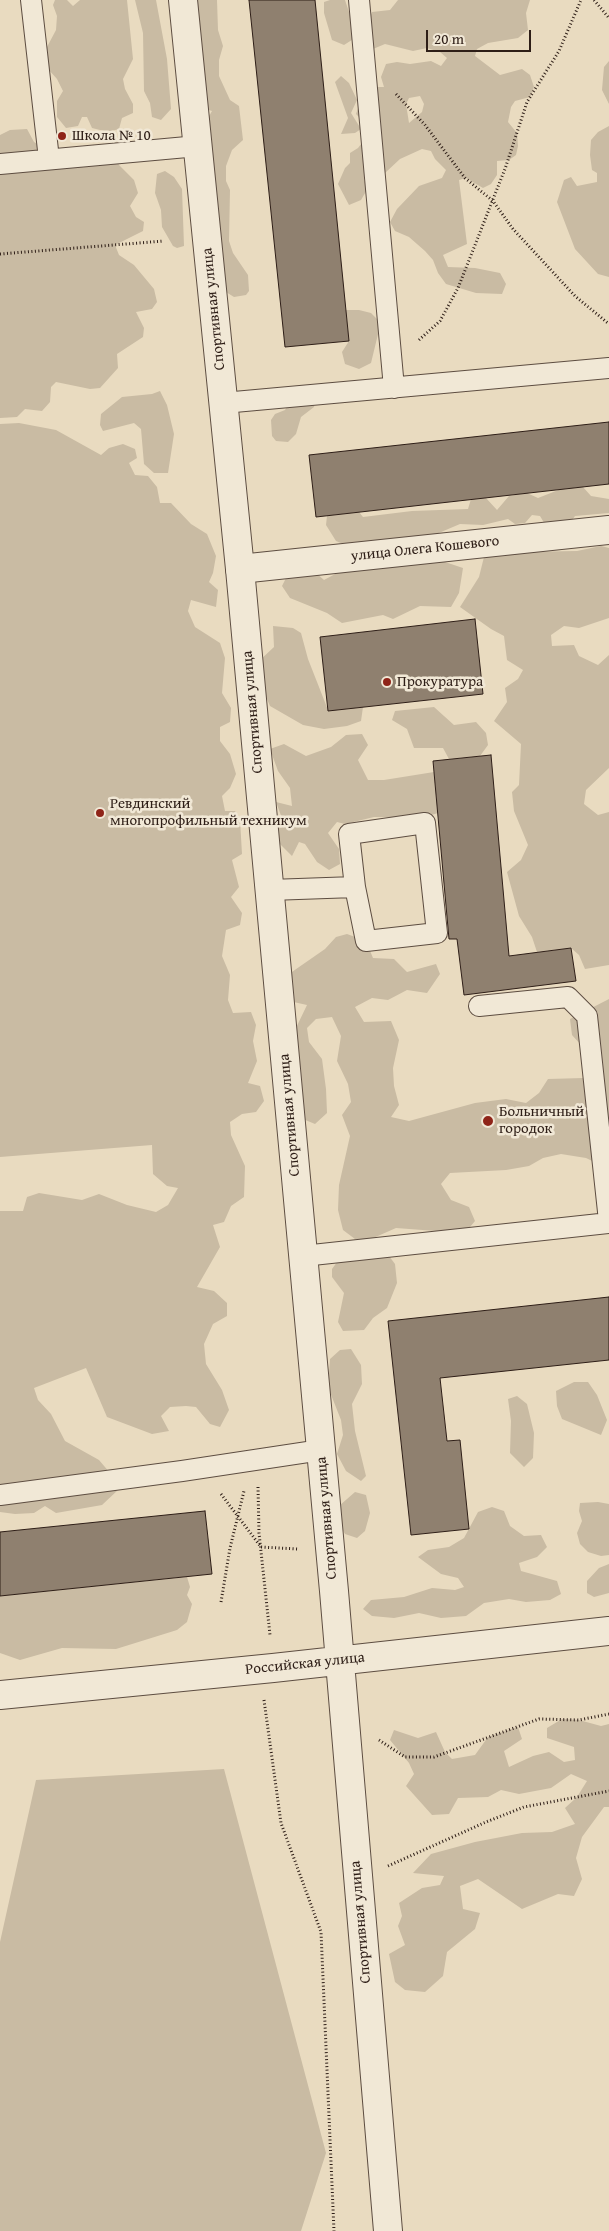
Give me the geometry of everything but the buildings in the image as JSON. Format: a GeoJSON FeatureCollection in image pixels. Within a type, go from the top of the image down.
{"type":"FeatureCollection","features":[{"type":"Feature","properties":{"kind":"street","name":"Спортивная улица"},"geometry":{"type":"LineString","coordinates":[[183,0],[270,890],[321,1450],[388,2231]]}},
{"type":"Feature","properties":{"kind":"street","name":"улица Олега Кошевого"},"geometry":{"type":"LineString","coordinates":[[240,569],[609,530]]}},
{"type":"Feature","properties":{"kind":"street","name":"Российская улица"},"geometry":{"type":"LineString","coordinates":[[0,1695],[266,1669],[609,1631]]}},
{"type":"Feature","properties":{"kind":"lane"},"geometry":{"type":"LineString","coordinates":[[30,0],[49,159]]}},
{"type":"Feature","properties":{"kind":"lane"},"geometry":{"type":"LineString","coordinates":[[358,0],[394,388]]}},
{"type":"Feature","properties":{"kind":"lane"},"geometry":{"type":"LineString","coordinates":[[0,164],[198,146]]}},
{"type":"Feature","properties":{"kind":"lane"},"geometry":{"type":"LineString","coordinates":[[223,403],[609,368]]}},
{"type":"Feature","properties":{"kind":"lane"},"geometry":{"type":"LineString","coordinates":[[425,823],[437,932],[366,941],[355,886],[349,834],[425,823]]}},
{"type":"Feature","properties":{"kind":"lane"},"geometry":{"type":"LineString","coordinates":[[270,890],[355,886]]}},
{"type":"Feature","properties":{"kind":"lane"},"geometry":{"type":"LineString","coordinates":[[303,1256],[609,1222],[587,1016],[568,997],[479,1006]]}},
{"type":"Feature","properties":{"kind":"lane"},"geometry":{"type":"LineString","coordinates":[[0,1495],[321,1450]]}},
{"type":"Feature","properties":{"kind":"path"},"geometry":{"type":"LineString","coordinates":[[392,363],[440,321],[458,288],[509,160],[527,102],[559,51],[582,0]]}},
{"type":"Feature","properties":{"kind":"path"},"geometry":{"type":"LineString","coordinates":[[594,0],[609,18]]}},
{"type":"Feature","properties":{"kind":"path"},"geometry":{"type":"LineString","coordinates":[[364,55],[425,125],[466,178],[493,201],[513,229],[575,296],[609,324]]}},
{"type":"Feature","properties":{"kind":"path"},"geometry":{"type":"LineString","coordinates":[[0,254],[164,241]]}},
{"type":"Feature","properties":{"kind":"path"},"geometry":{"type":"LineString","coordinates":[[221,1602],[246,1481],[258,1458]]}},
{"type":"Feature","properties":{"kind":"path"},"geometry":{"type":"LineString","coordinates":[[258,1458],[266,1669],[281,1824],[321,1932],[334,2231]]}},
{"type":"Feature","properties":{"kind":"path"},"geometry":{"type":"LineString","coordinates":[[196,1469],[228,1501],[260,1547]]}},
{"type":"Feature","properties":{"kind":"path"},"geometry":{"type":"LineString","coordinates":[[344,1722],[374,1736],[405,1757],[434,1757],[539,1719],[579,1720],[609,1714]]}},
{"type":"Feature","properties":{"kind":"path"},"geometry":{"type":"LineString","coordinates":[[357,1870],[384,1868],[524,1807],[609,1790]]}},
{"type":"Feature","properties":{"kind":"shaded area"},"geometry":{"type":"Polygon","coordinates":[[[55,0],[67,0],[73,6],[80,0],[127,0],[133,59],[123,79],[125,89],[133,104],[133,113],[122,118],[119,129],[108,132],[92,128],[87,117],[82,117],[78,126],[66,128],[57,117],[57,101],[63,91],[57,79],[49,70],[47,47],[56,30],[57,16],[53,5],[55,0]]]}},
{"type":"Feature","properties":{"kind":"shaded area"},"geometry":{"type":"Polygon","coordinates":[[[135,0],[156,0],[167,59],[171,109],[161,120],[152,117],[150,103],[144,91],[143,33],[135,0]]]}},
{"type":"Feature","properties":{"kind":"shaded area"},"geometry":{"type":"Polygon","coordinates":[[[186,0],[217,0],[218,30],[223,46],[219,60],[219,76],[230,100],[239,106],[243,140],[232,150],[226,166],[226,181],[230,190],[229,241],[233,253],[248,275],[249,291],[246,295],[234,297],[226,292],[219,280],[208,118],[212,111],[193,105],[186,0]]]}},
{"type":"Feature","properties":{"kind":"shaded area"},"geometry":{"type":"Polygon","coordinates":[[[345,0],[352,21],[367,24],[372,12],[390,10],[398,0],[530,0],[526,13],[528,30],[518,38],[488,43],[477,49],[475,56],[500,75],[522,69],[530,75],[534,87],[530,97],[515,101],[511,107],[508,122],[517,133],[518,146],[516,155],[509,160],[497,161],[497,175],[491,184],[483,188],[466,178],[459,180],[467,244],[443,255],[448,267],[475,268],[500,273],[506,284],[502,294],[476,293],[446,284],[438,273],[433,260],[425,251],[409,237],[395,231],[390,222],[397,209],[419,186],[442,178],[446,170],[435,159],[431,151],[422,149],[400,159],[385,173],[374,170],[366,172],[364,180],[368,188],[361,200],[349,205],[338,184],[345,168],[350,163],[350,153],[358,148],[365,139],[363,121],[356,114],[362,96],[378,87],[384,87],[381,77],[386,64],[397,62],[410,64],[431,61],[441,66],[447,58],[440,52],[427,48],[413,51],[385,44],[373,49],[355,38],[344,45],[332,40],[324,13],[324,2],[345,0]],[[420,96],[409,98],[406,104],[409,123],[422,112],[424,104],[420,96]]]}},
{"type":"Feature","properties":{"kind":"shaded area"},"geometry":{"type":"Polygon","coordinates":[[[609,61],[609,104],[602,90],[604,67],[609,61]]]}},
{"type":"Feature","properties":{"kind":"shaded area"},"geometry":{"type":"Polygon","coordinates":[[[341,76],[349,83],[357,100],[351,113],[361,129],[355,133],[341,134],[348,118],[335,82],[341,76]]]}},
{"type":"Feature","properties":{"kind":"shaded area"},"geometry":{"type":"Polygon","coordinates":[[[609,126],[609,277],[598,274],[575,249],[557,202],[564,180],[571,177],[577,186],[597,182],[597,173],[592,170],[591,140],[598,132],[609,126]]]}},
{"type":"Feature","properties":{"kind":"shaded area"},"geometry":{"type":"Polygon","coordinates":[[[27,129],[34,142],[48,150],[117,158],[119,165],[134,180],[138,193],[130,206],[136,217],[144,222],[143,231],[115,245],[119,255],[134,265],[154,289],[157,302],[152,309],[136,312],[144,328],[143,337],[117,354],[118,368],[100,388],[90,389],[56,382],[51,387],[50,402],[42,411],[25,409],[17,417],[0,418],[0,135],[10,130],[27,129]]]}},
{"type":"Feature","properties":{"kind":"shaded area"},"geometry":{"type":"Polygon","coordinates":[[[165,171],[174,177],[182,189],[184,246],[177,248],[173,246],[162,227],[161,210],[155,193],[157,174],[165,171]]]}},
{"type":"Feature","properties":{"kind":"shaded area"},"geometry":{"type":"Polygon","coordinates":[[[346,310],[359,310],[371,313],[377,319],[379,330],[371,363],[359,369],[345,364],[342,352],[349,341],[346,310]]]}},
{"type":"Feature","properties":{"kind":"shaded area"},"geometry":{"type":"Polygon","coordinates":[[[160,391],[167,405],[174,434],[168,473],[154,473],[144,464],[141,429],[134,423],[103,431],[100,425],[101,414],[122,397],[152,394],[160,391]]]}},
{"type":"Feature","properties":{"kind":"shaded area"},"geometry":{"type":"Polygon","coordinates":[[[316,396],[314,407],[301,417],[296,434],[288,442],[276,441],[272,436],[271,420],[275,414],[285,410],[288,405],[316,396]]]}},
{"type":"Feature","properties":{"kind":"shaded area","name":"Ревдинский многопрофильный техникум"},"geometry":{"type":"Polygon","coordinates":[[[19,423],[56,430],[101,455],[109,448],[123,444],[135,449],[137,458],[129,463],[135,475],[148,476],[157,487],[160,503],[171,503],[191,524],[207,534],[216,556],[213,573],[209,582],[218,590],[216,607],[191,600],[188,611],[195,627],[220,643],[225,658],[222,693],[231,708],[230,722],[220,727],[220,741],[230,754],[236,774],[230,788],[222,796],[225,811],[235,811],[240,820],[242,854],[232,860],[239,887],[231,897],[242,913],[240,925],[226,930],[222,956],[230,975],[228,1000],[233,1013],[251,1012],[256,1025],[253,1041],[257,1061],[248,1083],[260,1086],[264,1101],[256,1112],[242,1114],[230,1122],[231,1135],[245,1166],[244,1197],[231,1206],[224,1222],[213,1225],[220,1247],[197,1287],[214,1291],[227,1303],[227,1316],[213,1324],[204,1344],[206,1364],[222,1390],[229,1410],[220,1427],[210,1424],[196,1407],[186,1406],[170,1407],[161,1416],[169,1431],[152,1434],[107,1417],[86,1368],[34,1388],[38,1400],[51,1414],[65,1441],[99,1460],[116,1480],[118,1490],[102,1505],[56,1513],[45,1506],[34,1513],[15,1514],[0,1512],[0,1211],[23,1211],[27,1197],[39,1193],[82,1200],[99,1194],[127,1205],[156,1212],[168,1205],[178,1188],[167,1186],[153,1174],[152,1145],[0,1157],[0,424],[19,423]]]}},
{"type":"Feature","properties":{"kind":"shaded area"},"geometry":{"type":"Polygon","coordinates":[[[583,487],[591,496],[609,499],[609,513],[575,516],[570,523],[546,526],[540,516],[532,515],[525,523],[515,524],[508,519],[483,525],[460,524],[434,535],[348,546],[336,541],[326,525],[327,516],[359,512],[363,517],[412,511],[468,509],[471,499],[486,498],[497,510],[509,496],[527,493],[538,498],[561,489],[583,487]]]}},
{"type":"Feature","properties":{"kind":"shaded area"},"geometry":{"type":"Polygon","coordinates":[[[601,546],[609,548],[609,618],[579,628],[564,626],[551,635],[552,646],[574,645],[579,656],[598,665],[609,655],[609,768],[586,790],[584,804],[598,815],[609,812],[609,965],[585,969],[579,955],[571,948],[537,952],[532,937],[519,916],[507,872],[521,860],[528,845],[514,811],[512,792],[519,785],[521,744],[494,721],[507,702],[505,688],[518,679],[523,670],[507,660],[504,636],[460,607],[479,577],[484,557],[514,552],[577,551],[601,546]]]}},
{"type":"Feature","properties":{"kind":"shaded area"},"geometry":{"type":"Polygon","coordinates":[[[442,561],[463,568],[459,593],[451,607],[420,606],[393,619],[383,615],[342,623],[327,613],[290,598],[282,586],[288,574],[315,572],[324,580],[352,565],[442,561]]]}},
{"type":"Feature","properties":{"kind":"shaded area"},"geometry":{"type":"Polygon","coordinates":[[[273,626],[293,628],[301,633],[308,659],[328,710],[363,707],[361,721],[347,726],[324,729],[303,725],[270,706],[260,683],[259,661],[274,647],[273,626]]]}},
{"type":"Feature","properties":{"kind":"shaded area"},"geometry":{"type":"Polygon","coordinates":[[[434,707],[454,725],[476,722],[486,733],[488,745],[480,756],[449,759],[443,748],[414,748],[407,729],[392,720],[395,711],[434,707]]]}},
{"type":"Feature","properties":{"kind":"shaded area"},"geometry":{"type":"Polygon","coordinates":[[[362,734],[368,745],[358,760],[368,780],[384,780],[434,772],[438,813],[425,817],[374,817],[345,824],[337,822],[328,833],[339,849],[340,864],[329,870],[317,862],[305,844],[299,842],[292,856],[279,843],[274,829],[283,821],[276,802],[292,806],[290,788],[278,771],[270,749],[284,744],[306,756],[331,747],[346,735],[362,734]]]}},
{"type":"Feature","properties":{"kind":"shaded area"},"geometry":{"type":"Polygon","coordinates":[[[347,934],[366,941],[373,958],[394,959],[407,972],[436,964],[440,974],[427,993],[407,990],[388,1000],[372,998],[355,1007],[364,1022],[391,1021],[399,1040],[393,1068],[394,1086],[399,1105],[391,1117],[409,1121],[475,1103],[506,1099],[526,1103],[539,1093],[548,1079],[583,1078],[591,1056],[572,1035],[570,1019],[609,999],[609,1169],[586,1158],[561,1154],[543,1158],[529,1166],[506,1170],[450,1173],[441,1184],[451,1200],[469,1207],[475,1221],[470,1227],[449,1232],[396,1228],[371,1239],[355,1239],[343,1230],[338,1210],[339,1185],[350,1136],[342,1115],[351,1102],[348,1084],[337,1061],[341,1036],[332,1017],[316,1019],[307,1028],[309,1042],[322,1059],[326,1089],[327,1113],[315,1124],[303,1119],[295,1030],[307,1005],[280,999],[289,974],[325,949],[336,937],[347,934]]]}},
{"type":"Feature","properties":{"kind":"shaded area"},"geometry":{"type":"Polygon","coordinates":[[[389,1256],[395,1264],[397,1283],[387,1308],[373,1318],[364,1330],[343,1331],[338,1322],[344,1293],[332,1277],[332,1269],[340,1258],[389,1256]]]}},
{"type":"Feature","properties":{"kind":"shaded area"},"geometry":{"type":"Polygon","coordinates":[[[351,1349],[361,1365],[362,1384],[352,1404],[355,1431],[366,1476],[361,1481],[346,1471],[337,1454],[343,1435],[341,1420],[328,1387],[330,1359],[340,1350],[351,1349]]]}},
{"type":"Feature","properties":{"kind":"shaded area"},"geometry":{"type":"Polygon","coordinates":[[[574,1382],[588,1382],[597,1395],[607,1420],[601,1435],[562,1419],[557,1406],[556,1391],[574,1382]]]}},
{"type":"Feature","properties":{"kind":"shaded area"},"geometry":{"type":"Polygon","coordinates":[[[517,1396],[527,1404],[534,1433],[533,1458],[524,1467],[510,1453],[511,1421],[508,1399],[517,1396]]]}},
{"type":"Feature","properties":{"kind":"shaded area"},"geometry":{"type":"Polygon","coordinates":[[[355,1492],[366,1495],[370,1513],[365,1531],[357,1538],[345,1534],[337,1520],[339,1506],[355,1492]]]}},
{"type":"Feature","properties":{"kind":"shaded area"},"geometry":{"type":"Polygon","coordinates":[[[598,1502],[609,1504],[609,1555],[601,1556],[588,1552],[580,1544],[577,1533],[582,1521],[579,1511],[580,1503],[598,1502]]]}},
{"type":"Feature","properties":{"kind":"shaded area"},"geometry":{"type":"Polygon","coordinates":[[[492,1507],[504,1511],[510,1526],[524,1536],[541,1535],[547,1547],[537,1557],[519,1563],[521,1571],[557,1581],[561,1594],[550,1600],[526,1602],[509,1599],[484,1603],[466,1616],[441,1618],[419,1613],[394,1618],[372,1616],[363,1609],[371,1600],[404,1597],[432,1588],[455,1590],[464,1587],[458,1578],[441,1574],[418,1557],[428,1550],[449,1547],[464,1538],[478,1512],[492,1507]]]}},
{"type":"Feature","properties":{"kind":"shaded area"},"geometry":{"type":"Polygon","coordinates":[[[609,1564],[609,1593],[594,1597],[587,1593],[587,1581],[599,1568],[609,1564]]]}},
{"type":"Feature","properties":{"kind":"shaded area"},"geometry":{"type":"Polygon","coordinates":[[[187,1577],[190,1587],[187,1595],[192,1604],[187,1622],[177,1630],[116,1649],[62,1648],[20,1660],[0,1653],[0,1596],[187,1577]]]}},
{"type":"Feature","properties":{"kind":"shaded area"},"geometry":{"type":"Polygon","coordinates":[[[562,1719],[579,1720],[601,1726],[609,1724],[609,1807],[604,1807],[582,1837],[576,1858],[582,1879],[574,1896],[558,1894],[522,1909],[478,1879],[460,1886],[463,1909],[480,1913],[475,1929],[447,1952],[443,1976],[425,1992],[405,1990],[395,1982],[389,1954],[405,1945],[398,1926],[402,1916],[399,1903],[422,1888],[440,1885],[444,1876],[413,1873],[431,1854],[475,1842],[522,1833],[552,1832],[575,1824],[565,1808],[577,1797],[587,1781],[571,1774],[551,1788],[519,1794],[501,1790],[488,1797],[458,1798],[449,1814],[432,1815],[406,1786],[414,1774],[409,1763],[390,1740],[394,1730],[418,1738],[436,1732],[445,1752],[452,1759],[475,1755],[488,1737],[518,1727],[522,1739],[504,1751],[509,1767],[533,1756],[549,1752],[564,1762],[575,1760],[574,1747],[547,1738],[547,1728],[562,1719]]]}},
{"type":"Feature","properties":{"kind":"shaded area"},"geometry":{"type":"Polygon","coordinates":[[[224,1769],[326,2153],[301,2231],[0,2231],[0,1942],[36,1780],[224,1769]]]}},
{"type":"Feature","properties":{"kind":"place","name":"Школа № 10"},"geometry":{"type":"Point","coordinates":[62,136]}},
{"type":"Feature","properties":{"kind":"place","name":"Прокуратура"},"geometry":{"type":"Point","coordinates":[387,682]}},
{"type":"Feature","properties":{"kind":"place","name":"Ревдинский многопрофильный техникум"},"geometry":{"type":"Point","coordinates":[100,813]}},
{"type":"Feature","properties":{"kind":"place","name":"Больничный городок"},"geometry":{"type":"Point","coordinates":[488,1121]}}]}
